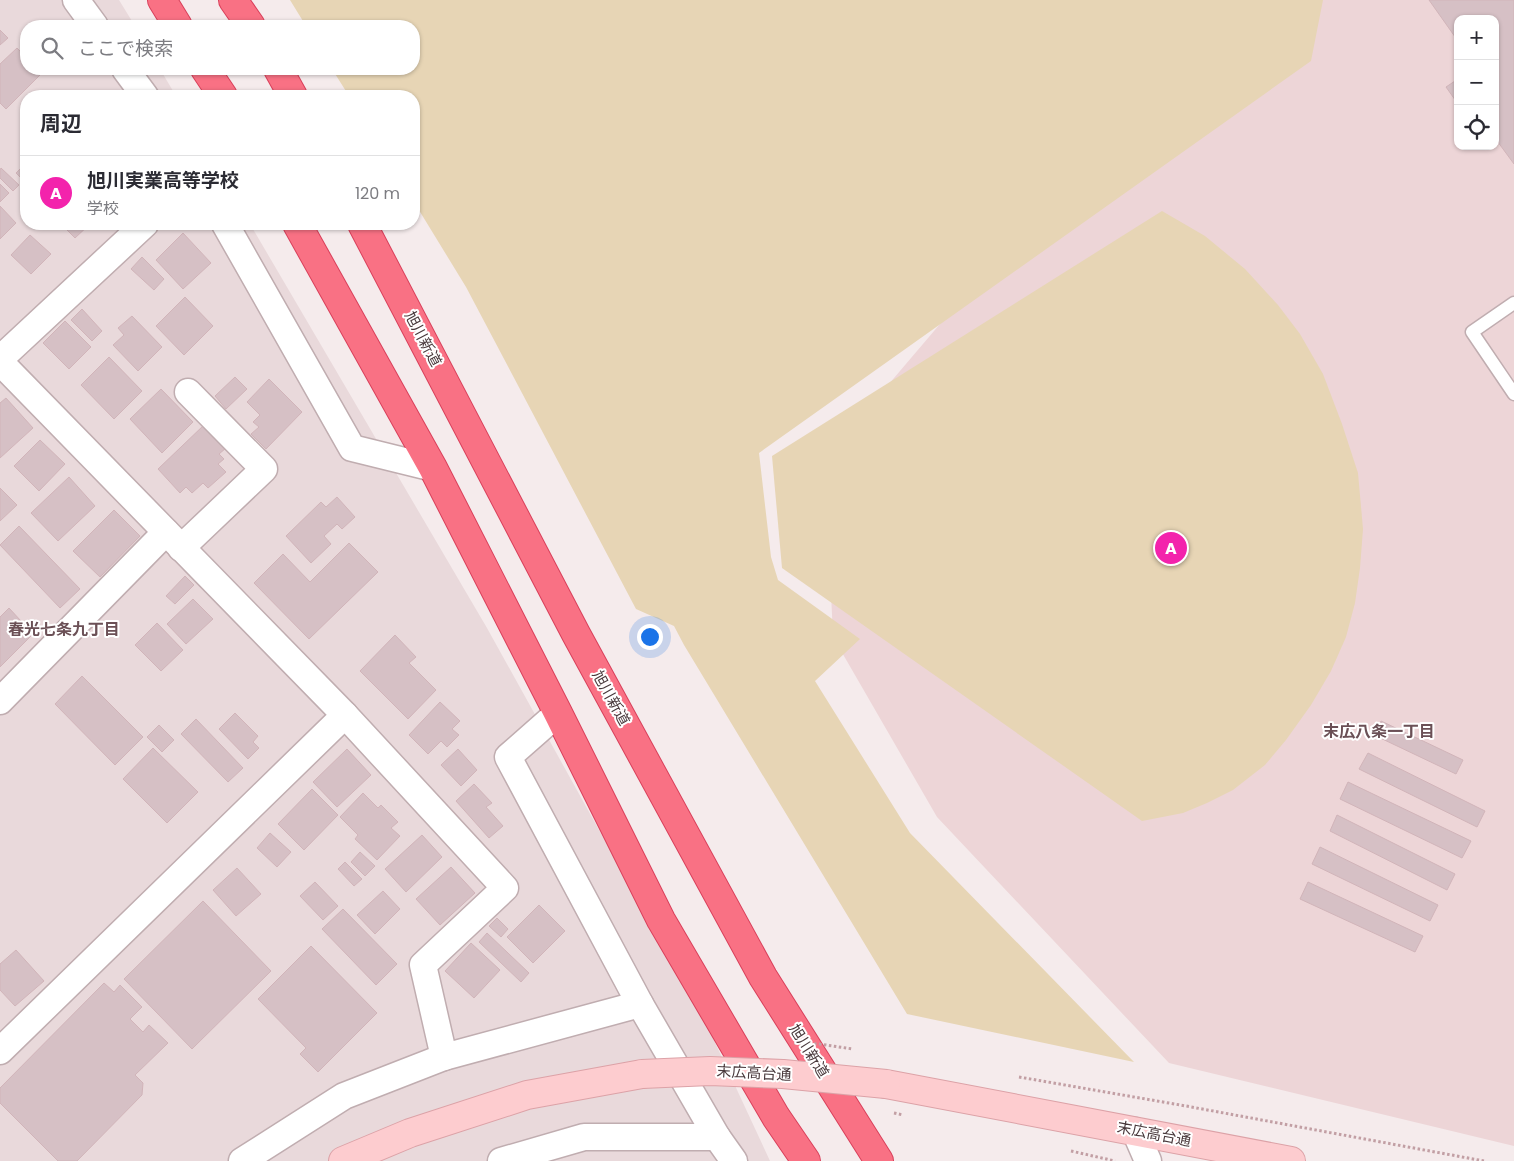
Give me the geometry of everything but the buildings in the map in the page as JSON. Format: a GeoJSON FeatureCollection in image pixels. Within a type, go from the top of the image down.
{"type":"FeatureCollection","features":[{"type":"Feature","properties":{"kind":"highway"},"geometry":{"type":"LineString","coordinates":[[162,0],[174,20]]}},
{"type":"Feature","properties":{"kind":"highway"},"geometry":{"type":"LineString","coordinates":[[232,0],[247,20]]}},
{"type":"Feature","properties":{"kind":"highway"},"geometry":{"type":"LineString","coordinates":[[209,75],[219,90]]}},
{"type":"Feature","properties":{"kind":"highway"},"geometry":{"type":"LineString","coordinates":[[281,75],[290,90]]}},
{"type":"Feature","properties":{"kind":"highway"},"geometry":{"type":"LineString","coordinates":[[300,230],[433,468],[558,712],[661,920],[776,1117],[806,1161]]}},
{"type":"Feature","properties":{"kind":"highway","name":"旭川新道"},"geometry":{"type":"LineString","coordinates":[[365,230],[576,634],[763,977],[879,1161]]}},
{"type":"Feature","properties":{"kind":"street"},"geometry":{"type":"LineString","coordinates":[[76,0],[91,20]]}},
{"type":"Feature","properties":{"kind":"street"},"geometry":{"type":"LineString","coordinates":[[130,75],[141,90]]}},
{"type":"Feature","properties":{"kind":"street"},"geometry":{"type":"LineString","coordinates":[[139,230],[0,360],[345,715],[505,888],[423,965],[444,1057]]}},
{"type":"Feature","properties":{"kind":"street"},"geometry":{"type":"LineString","coordinates":[[228,230],[352,448],[433,468]]}},
{"type":"Feature","properties":{"kind":"street"},"geometry":{"type":"LineString","coordinates":[[0,701],[174,540],[264,468],[188,392]]}},
{"type":"Feature","properties":{"kind":"street"},"geometry":{"type":"LineString","coordinates":[[558,712],[508,757],[640,1004],[717,1137],[734,1161]]}},
{"type":"Feature","properties":{"kind":"street"},"geometry":{"type":"LineString","coordinates":[[0,1051],[345,715]]}},
{"type":"Feature","properties":{"kind":"street"},"geometry":{"type":"LineString","coordinates":[[242,1161],[344,1096],[444,1057],[640,1004]]}},
{"type":"Feature","properties":{"kind":"street","name":"末広高台通"},"geometry":{"type":"LineString","coordinates":[[343,1161],[410,1134],[527,1094],[642,1074],[710,1071],[774,1073],[886,1084],[1291,1161]]}},
{"type":"Feature","properties":{"kind":"street"},"geometry":{"type":"LineString","coordinates":[[1135,1130],[1148,1161]]}},
{"type":"Feature","properties":{"kind":"street"},"geometry":{"type":"LineString","coordinates":[[501,1161],[584,1137],[717,1137]]}},
{"type":"Feature","properties":{"kind":"lane"},"geometry":{"type":"LineString","coordinates":[[1514,303],[1472,332],[1514,394]]}},
{"type":"Feature","properties":{"kind":"path"},"geometry":{"type":"LineString","coordinates":[[1018,1077],[1484,1161]]}},
{"type":"Feature","properties":{"kind":"shaded area"},"geometry":{"type":"Polygon","coordinates":[[[0,0],[119,0],[131,20],[20,20],[20,75],[164,75],[172,90],[20,90],[20,230],[254,230],[487,628],[705,1021],[770,1161],[0,1161],[0,0]]]}},
{"type":"Feature","properties":{"kind":"shaded area"},"geometry":{"type":"Polygon","coordinates":[[[290,0],[1323,0],[1311,61],[759,453],[771,557],[778,580],[860,639],[815,681],[910,833],[1134,1062],[907,1014],[674,626],[636,609],[466,287],[420,212],[420,90],[345,90],[336,75],[420,75],[420,20],[302,20],[290,0]]]}},
{"type":"Feature","properties":{"kind":"shaded area"},"geometry":{"type":"Polygon","coordinates":[[[1216,0],[1514,0],[1514,1146],[1169,1063],[937,817],[833,637],[825,459],[1216,0]]]}},
{"type":"Feature","properties":{"kind":"shaded area"},"geometry":{"type":"Polygon","coordinates":[[[1162,211],[1205,236],[1245,269],[1278,305],[1300,334],[1323,374],[1358,473],[1363,529],[1355,603],[1346,637],[1331,671],[1311,705],[1286,740],[1265,765],[1233,790],[1183,813],[1142,821],[782,568],[772,456],[1162,211]]]}},
{"type":"Feature","properties":{"kind":"place","name":"旭川実業高等学校"},"geometry":{"type":"Point","coordinates":[1171,548]}},
{"type":"Feature","properties":{"kind":"district","name":"春光七条九丁目"},"geometry":{"type":"Point","coordinates":[64,629]}},
{"type":"Feature","properties":{"kind":"district","name":"末広八条一丁目"},"geometry":{"type":"Point","coordinates":[1379,731]}}]}
